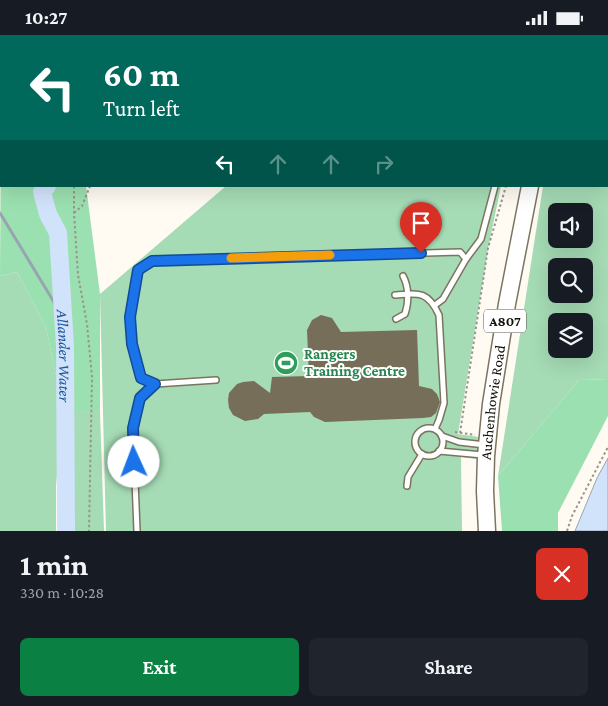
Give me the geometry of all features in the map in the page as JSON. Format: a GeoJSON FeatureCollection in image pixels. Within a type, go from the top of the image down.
{"type":"FeatureCollection","features":[{"type":"Feature","properties":{"kind":"main road","name":"Auchenhowie Road"},"geometry":{"type":"LineString","coordinates":[[487,531],[485,491],[491,404],[507,304],[530,187]]}},
{"type":"Feature","properties":{"kind":"lane"},"geometry":{"type":"LineString","coordinates":[[435,305],[443,299],[466,259],[481,239],[495,187]]}},
{"type":"Feature","properties":{"kind":"lane"},"geometry":{"type":"LineString","coordinates":[[216,380],[155,384],[141,378],[132,344],[130,317],[138,270],[152,261],[460,252],[466,259]]}},
{"type":"Feature","properties":{"kind":"lane"},"geometry":{"type":"LineString","coordinates":[[396,319],[405,314],[407,307],[406,283],[403,276]]}},
{"type":"Feature","properties":{"kind":"lane"},"geometry":{"type":"LineString","coordinates":[[396,295],[419,293],[427,296],[435,305],[439,315],[444,403],[435,429]]}},
{"type":"Feature","properties":{"kind":"lane"},"geometry":{"type":"LineString","coordinates":[[137,531],[133,428],[140,398],[155,384]]}},
{"type":"Feature","properties":{"kind":"lane"},"geometry":{"type":"LineString","coordinates":[[422,454],[416,445],[417,435],[425,429],[435,429],[442,436],[459,442],[487,446]]}},
{"type":"Feature","properties":{"kind":"lane"},"geometry":{"type":"LineString","coordinates":[[440,451],[443,444],[442,436]]}},
{"type":"Feature","properties":{"kind":"lane"},"geometry":{"type":"LineString","coordinates":[[422,454],[433,455],[440,451],[487,446]]}},
{"type":"Feature","properties":{"kind":"lane"},"geometry":{"type":"LineString","coordinates":[[407,486],[408,477],[422,454]]}},
{"type":"Feature","properties":{"kind":"path"},"geometry":{"type":"LineString","coordinates":[[74,187],[78,275],[87,324],[92,377],[89,531]]}},
{"type":"Feature","properties":{"kind":"path"},"geometry":{"type":"LineString","coordinates":[[74,213],[82,206],[90,187]]}},
{"type":"Feature","properties":{"kind":"path"},"geometry":{"type":"LineString","coordinates":[[460,433],[488,247],[506,187]]}},
{"type":"Feature","properties":{"kind":"path"},"geometry":{"type":"LineString","coordinates":[[439,420],[443,422],[446,429],[460,433],[487,446]]}},
{"type":"Feature","properties":{"kind":"path"},"geometry":{"type":"LineString","coordinates":[[567,531],[572,515],[608,447]]}},
{"type":"Feature","properties":{"kind":"green space"},"geometry":{"type":"Polygon","coordinates":[[[1,187],[86,187],[100,294],[100,412],[63,411],[46,327],[17,272],[0,276],[1,187]]]}},
{"type":"Feature","properties":{"kind":"green space","name":"Rangers Training Centre"},"geometry":{"type":"Polygon","coordinates":[[[225,187],[501,187],[488,249],[458,434],[479,437],[476,459],[461,457],[462,531],[106,531],[100,294],[225,187]]]}},
{"type":"Feature","properties":{"kind":"green space"},"geometry":{"type":"Polygon","coordinates":[[[543,187],[608,187],[608,379],[579,380],[498,476],[543,187]]]}},
{"type":"Feature","properties":{"kind":"green space"},"geometry":{"type":"Polygon","coordinates":[[[17,272],[46,327],[63,410],[100,412],[104,531],[62,531],[63,418],[56,485],[56,531],[0,531],[0,276],[17,272]]]}},
{"type":"Feature","properties":{"kind":"green space"},"geometry":{"type":"Polygon","coordinates":[[[608,379],[608,416],[558,513],[558,531],[502,531],[498,476],[579,380],[608,379]]]}},
{"type":"Feature","properties":{"kind":"water"},"geometry":{"type":"Polygon","coordinates":[[[608,458],[608,531],[575,531],[597,478],[608,458]]]}},
{"type":"Feature","properties":{"kind":"building"},"geometry":{"type":"Polygon","coordinates":[[[321,315],[332,318],[341,332],[417,330],[419,386],[432,389],[437,394],[440,402],[436,413],[431,417],[423,418],[325,422],[314,417],[310,412],[264,414],[258,419],[245,421],[233,415],[229,408],[228,400],[229,393],[237,384],[254,381],[270,393],[272,377],[309,376],[307,330],[312,320],[321,315]]]}},
{"type":"Feature","properties":{"kind":"waterway","name":"Allander Water"},"geometry":{"type":"LineString","coordinates":[[46,187],[42,192],[48,214],[58,233],[65,346],[66,531]]}},
{"type":"Feature","properties":{"kind":"waterway"},"geometry":{"type":"LineString","coordinates":[[0,213],[63,317]]}},
{"type":"Feature","properties":{"kind":"slow traffic"},"geometry":{"type":"LineString","coordinates":[[231,258],[330,255]]}},
{"type":"Feature","properties":{"kind":"place","name":"Rangers Training Centre"},"geometry":{"type":"Point","coordinates":[286,363]}},
{"type":"Feature","properties":{"kind":"route"},"geometry":{"type":"LineString","coordinates":[[134,462],[133,428],[140,398],[155,384],[141,378],[132,344],[130,317],[138,270],[152,261],[421,253]]}}]}
